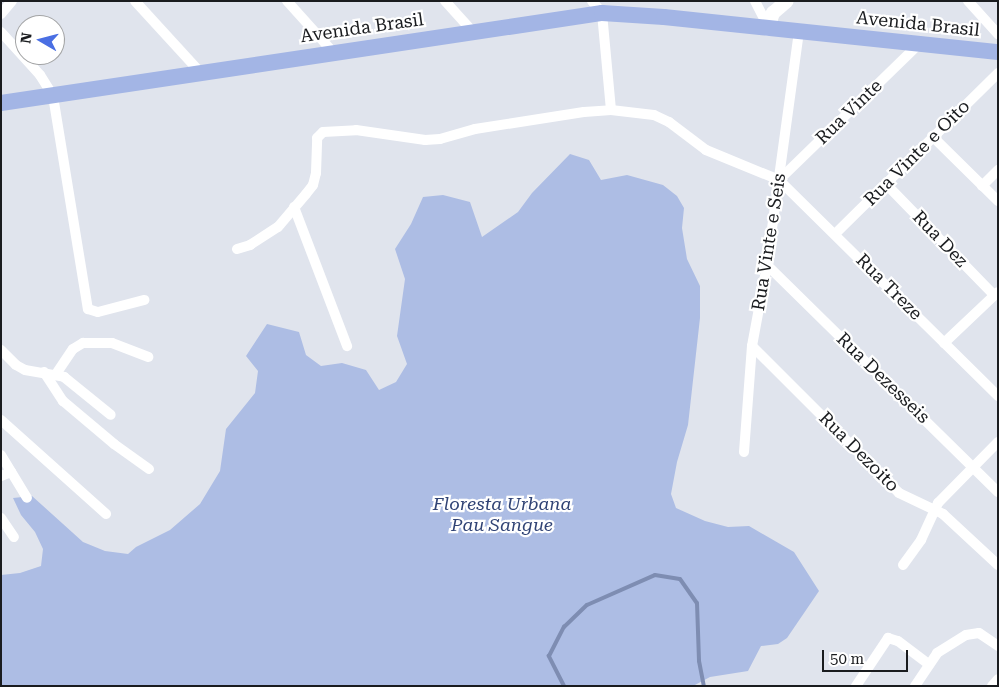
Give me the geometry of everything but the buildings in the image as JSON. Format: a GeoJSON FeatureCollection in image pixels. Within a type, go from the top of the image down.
{"type":"FeatureCollection","features":[{"type":"Feature","properties":{"kind":"main road","name":"Avenida Brasil"},"geometry":{"type":"LineString","coordinates":[[1,102],[53,96],[473,32],[597,7],[765,29],[998,52]]}},
{"type":"Feature","properties":{"kind":"street"},"geometry":{"type":"LineString","coordinates":[[1,14],[12,1]]}},
{"type":"Feature","properties":{"kind":"street"},"geometry":{"type":"LineString","coordinates":[[135,1],[201,74]]}},
{"type":"Feature","properties":{"kind":"street"},"geometry":{"type":"LineString","coordinates":[[287,1],[333,52]]}},
{"type":"Feature","properties":{"kind":"street"},"geometry":{"type":"LineString","coordinates":[[445,1],[473,32]]}},
{"type":"Feature","properties":{"kind":"street"},"geometry":{"type":"LineString","coordinates":[[755,1],[764,19],[765,29]]}},
{"type":"Feature","properties":{"kind":"street"},"geometry":{"type":"LineString","coordinates":[[765,29],[773,13],[787,1]]}},
{"type":"Feature","properties":{"kind":"street"},"geometry":{"type":"LineString","coordinates":[[968,1],[997,32]]}},
{"type":"Feature","properties":{"kind":"street"},"geometry":{"type":"LineString","coordinates":[[597,7],[611,110]]}},
{"type":"Feature","properties":{"kind":"street"},"geometry":{"type":"LineString","coordinates":[[1,32],[40,75],[53,96],[88,308],[98,312],[144,300]]}},
{"type":"Feature","properties":{"kind":"street","name":"Rua Vinte e Seis"},"geometry":{"type":"LineString","coordinates":[[744,452],[752,346],[767,265],[799,32]]}},
{"type":"Feature","properties":{"kind":"street","name":"Rua Vinte"},"geometry":{"type":"LineString","coordinates":[[779,180],[919,44]]}},
{"type":"Feature","properties":{"kind":"street","name":"Rua Vinte e Oito"},"geometry":{"type":"LineString","coordinates":[[836,233],[932,136],[998,73]]}},
{"type":"Feature","properties":{"kind":"street"},"geometry":{"type":"LineString","coordinates":[[237,249],[268,235],[278,227],[312,185],[316,173],[317,138],[319,134],[329,130],[356,130],[426,140],[584,112],[611,110],[654,115],[669,122],[706,150],[779,180]]}},
{"type":"Feature","properties":{"kind":"street"},"geometry":{"type":"LineString","coordinates":[[932,136],[998,201]]}},
{"type":"Feature","properties":{"kind":"street"},"geometry":{"type":"LineString","coordinates":[[982,186],[998,170]]}},
{"type":"Feature","properties":{"kind":"street","name":"Rua Treze"},"geometry":{"type":"LineString","coordinates":[[779,180],[836,233],[944,343],[996,392]]}},
{"type":"Feature","properties":{"kind":"street","name":"Rua Dez"},"geometry":{"type":"LineString","coordinates":[[886,184],[996,294]]}},
{"type":"Feature","properties":{"kind":"street"},"geometry":{"type":"LineString","coordinates":[[294,207],[347,346]]}},
{"type":"Feature","properties":{"kind":"street","name":"Rua Dezesseis"},"geometry":{"type":"LineString","coordinates":[[767,265],[998,492]]}},
{"type":"Feature","properties":{"kind":"street"},"geometry":{"type":"LineString","coordinates":[[944,343],[996,294]]}},
{"type":"Feature","properties":{"kind":"street"},"geometry":{"type":"LineString","coordinates":[[56,374],[73,349],[83,343],[112,343],[148,357]]}},
{"type":"Feature","properties":{"kind":"street","name":"Rua Dezoito"},"geometry":{"type":"LineString","coordinates":[[752,346],[899,493],[914,502],[943,514],[998,565]]}},
{"type":"Feature","properties":{"kind":"street"},"geometry":{"type":"LineString","coordinates":[[1,350],[16,366],[25,370],[56,374],[69,380],[111,415]]}},
{"type":"Feature","properties":{"kind":"street"},"geometry":{"type":"LineString","coordinates":[[44,372],[63,402],[114,444],[149,469]]}},
{"type":"Feature","properties":{"kind":"street"},"geometry":{"type":"LineString","coordinates":[[1,420],[106,514]]}},
{"type":"Feature","properties":{"kind":"street"},"geometry":{"type":"LineString","coordinates":[[903,564],[921,540],[934,510],[998,442]]}},
{"type":"Feature","properties":{"kind":"street"},"geometry":{"type":"LineString","coordinates":[[1,455],[6,474],[26,498]]}},
{"type":"Feature","properties":{"kind":"street"},"geometry":{"type":"LineString","coordinates":[[1,518],[14,537]]}},
{"type":"Feature","properties":{"kind":"street"},"geometry":{"type":"LineString","coordinates":[[915,686],[937,653],[974,633],[986,637],[998,646]]}},
{"type":"Feature","properties":{"kind":"street"},"geometry":{"type":"LineString","coordinates":[[856,686],[888,638],[898,641],[929,664]]}},
{"type":"Feature","properties":{"kind":"street"},"geometry":{"type":"LineString","coordinates":[[992,686],[998,679]]}},
{"type":"Feature","properties":{"kind":"green space","name":"Floresta Urbana Pau Sangue"},"geometry":{"type":"Polygon","coordinates":[[[570,154],[589,160],[601,180],[627,175],[663,185],[677,196],[684,208],[682,228],[687,259],[700,286],[700,318],[688,425],[677,462],[671,494],[676,508],[705,521],[728,527],[749,526],[794,552],[819,591],[787,638],[778,644],[761,646],[748,671],[710,677],[693,686],[1,686],[1,575],[20,573],[41,566],[43,549],[35,532],[21,515],[13,498],[32,496],[83,542],[105,551],[128,554],[136,547],[170,530],[200,504],[220,471],[226,429],[255,393],[258,371],[246,356],[267,324],[299,332],[306,355],[321,366],[342,363],[366,370],[379,390],[396,382],[407,364],[397,336],[405,279],[395,249],[411,224],[423,197],[443,195],[470,202],[482,237],[518,212],[532,193],[570,154]]]}},
{"type":"Feature","properties":{"kind":"waterway"},"geometry":{"type":"LineString","coordinates":[[564,686],[549,656],[564,627],[587,605],[655,575],[680,579],[697,603],[699,661],[704,686]]}}]}
